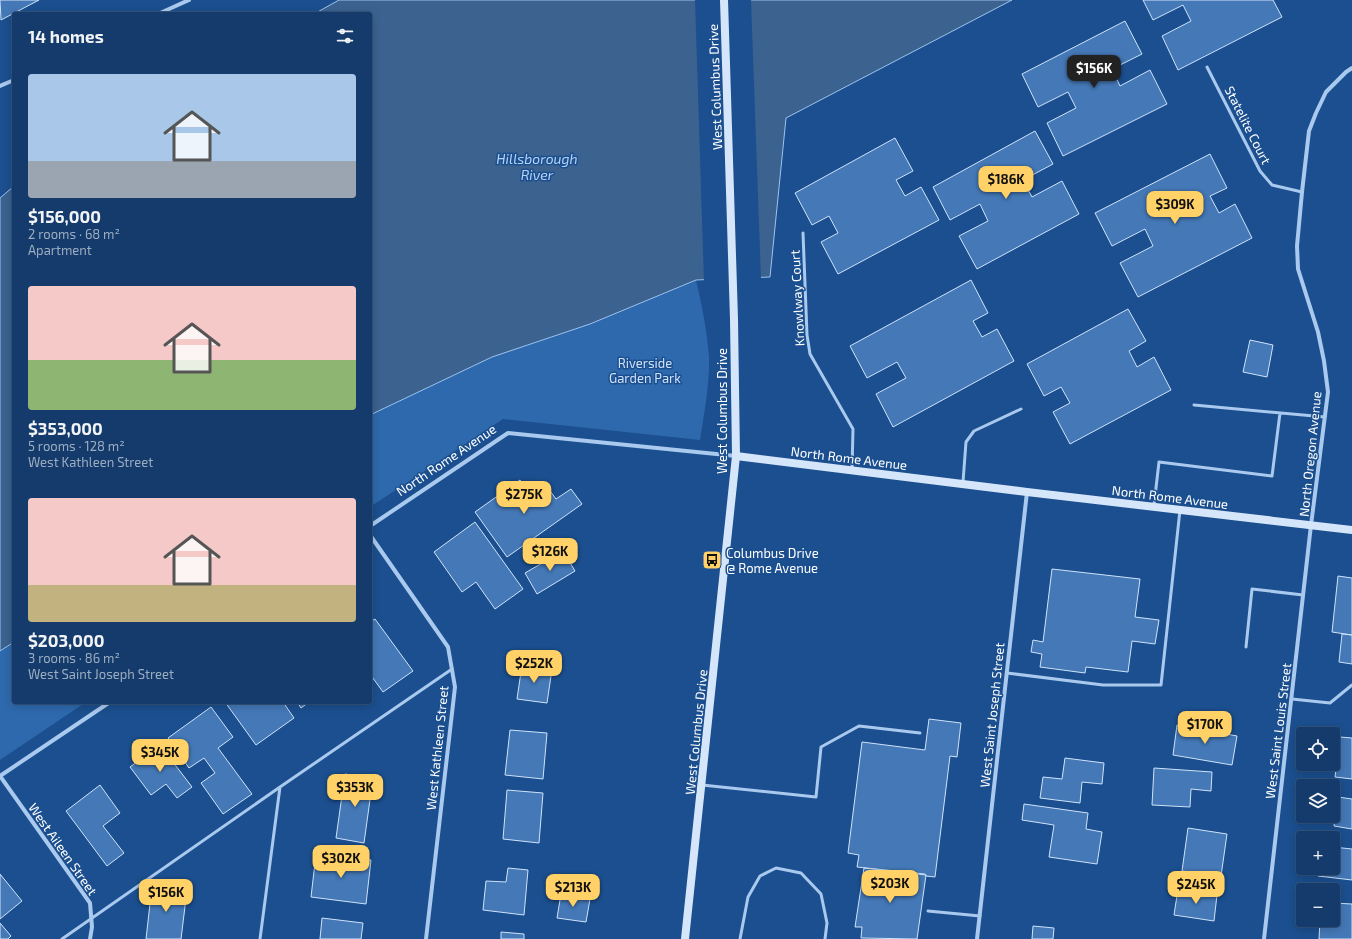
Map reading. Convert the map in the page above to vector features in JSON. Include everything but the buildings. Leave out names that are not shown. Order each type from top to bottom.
[{"type":"main road","name":"West Columbus Drive","points":[[685,939],[736,456],[734,319],[724,0]]},
{"type":"main road","name":"North Rome Avenue","points":[[736,456],[1352,530]]},
{"type":"street","points":[[162,12],[189,0]]},
{"type":"street","name":"North Oregon Avenue","points":[[1311,525],[1328,392],[1318,332],[1298,269],[1297,246],[1309,131],[1326,92],[1352,68]]},
{"type":"street","points":[[0,86],[12,81]]},
{"type":"street","name":"North Rome Avenue","points":[[372,525],[508,433],[736,456]]},
{"type":"street","name":"West Saint Joseph Street","points":[[977,939],[1027,492]]},
{"type":"street","name":"West Saint Louis Street","points":[[1264,939],[1311,525]]},
{"type":"street","name":"West Kathleen Street","points":[[372,538],[448,647],[455,686],[426,939]]},
{"type":"street","points":[[0,776],[107,704]]},
{"type":"street","name":"West Aileen Street","points":[[0,776],[90,903],[92,927],[90,939]]},
{"type":"lane","name":"Statelite Court","points":[[1207,67],[1260,171],[1272,185],[1302,192]]},
{"type":"lane","name":"Knowlway Court","points":[[804,233],[807,335],[810,354],[853,429],[852,470]]},
{"type":"lane","points":[[1194,405],[1325,417]]},
{"type":"lane","points":[[962,484],[966,442],[974,431],[1021,409]]},
{"type":"lane","points":[[1154,507],[1159,462],[1272,476],[1280,413]]},
{"type":"lane","points":[[1007,673],[1103,685],[1161,685],[1180,510]]},
{"type":"lane","points":[[1246,647],[1252,589],[1303,595]]},
{"type":"lane","points":[[62,939],[452,669]]},
{"type":"lane","points":[[1292,699],[1330,704],[1352,686]]},
{"type":"lane","points":[[702,785],[816,797],[821,747],[859,726],[920,733]]},
{"type":"lane","points":[[260,939],[280,787]]},
{"type":"lane","points":[[740,939],[748,897],[760,876],[776,868],[801,873],[821,894],[827,923],[825,939]]},
{"type":"lane","points":[[928,910],[980,916]]},
{"type":"green space","name":"Riverside Garden Park","points":[[696,280],[704,318],[709,356],[708,388],[700,440],[503,419],[372,506],[372,414],[492,357],[590,324]]},
{"type":"green space","points":[[12,643],[12,704],[83,704],[0,760],[0,651]]},
{"type":"water","name":"Hillsborough River","points":[[339,0],[1012,0],[786,118],[770,277],[696,280],[590,324],[492,357],[372,414],[372,12],[318,12]]},
{"type":"water","points":[[12,188],[12,643],[0,651],[0,198]]},
{"type":"pier","points":[[695,0],[751,0],[761,279],[704,282]]},
{"type":"place","name":"Columbus Drive @ Rome Avenue","points":[[712,560]]}]
